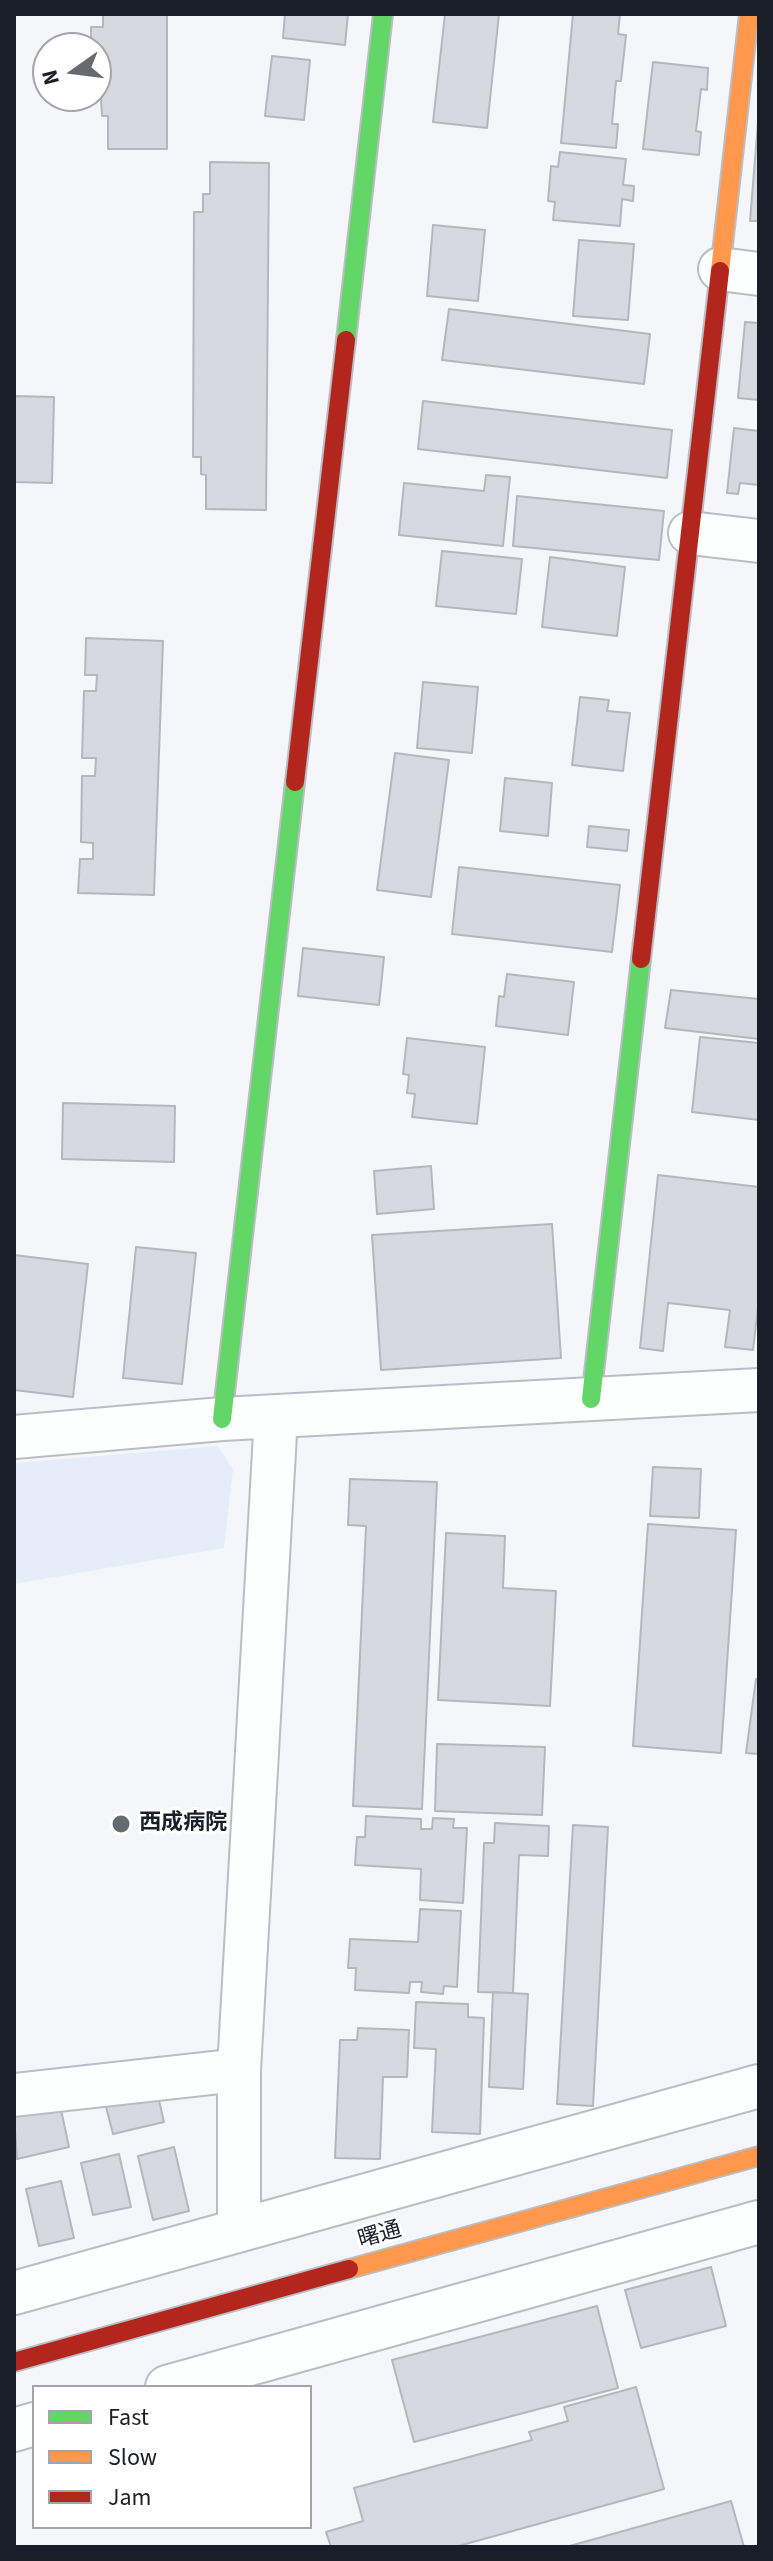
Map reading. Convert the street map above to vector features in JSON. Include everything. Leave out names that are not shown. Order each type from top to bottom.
[{"type":"street","points":[[222,1419],[383,14]]},
{"type":"street","points":[[591,1399],[690,533],[703,440],[739,272],[749,14]]},
{"type":"street","points":[[690,533],[759,541]]},
{"type":"street","points":[[14,1437],[222,1419],[759,1390]]},
{"type":"street","points":[[239,2230],[239,2070],[276,1416]]},
{"type":"street","points":[[14,2095],[239,2070]]},
{"type":"street","points":[[14,2293],[759,2086]]},
{"type":"street","name":"曙通","points":[[14,2362],[759,2156]]},
{"type":"street","points":[[174,2385],[759,2222]]},
{"type":"shaded area","points":[[218,1446],[233,1469],[224,1548],[14,1584],[14,1463]]},
{"type":"building","points":[[103,14],[167,14],[167,149],[108,149],[108,116],[102,116],[102,112],[112,112],[112,32],[91,32],[91,27],[103,27]]},
{"type":"building","points":[[285,14],[348,14],[345,45],[283,38]]},
{"type":"building","points":[[445,14],[499,14],[487,128],[433,122]]},
{"type":"building","points":[[573,14],[620,14],[618,34],[626,35],[621,81],[616,81],[612,124],[618,124],[616,148],[561,143]]},
{"type":"building","points":[[272,56],[310,60],[304,120],[265,116]]},
{"type":"building","points":[[653,62],[708,68],[707,90],[701,89],[696,131],[701,132],[699,155],[643,149]]},
{"type":"building","points":[[758,122],[759,221],[750,221]]},
{"type":"building","points":[[560,152],[626,159],[623,185],[634,186],[633,201],[622,199],[620,226],[553,220],[555,202],[548,201],[551,166],[558,167]]},
{"type":"building","points":[[210,162],[269,163],[266,510],[206,509],[206,475],[201,474],[201,457],[193,457],[194,212],[203,212],[203,194],[210,194]]},
{"type":"building","points":[[433,225],[485,230],[478,301],[427,296]]},
{"type":"building","points":[[579,240],[634,244],[628,320],[573,316]]},
{"type":"building","points":[[449,309],[650,334],[644,384],[442,360]]},
{"type":"building","points":[[745,322],[759,323],[759,400],[738,398]]},
{"type":"building","points":[[14,396],[54,397],[52,483],[14,482]]},
{"type":"building","points":[[423,401],[672,430],[667,478],[418,449]]},
{"type":"building","points":[[734,428],[759,431],[759,485],[740,483],[738,494],[727,493]]},
{"type":"building","points":[[486,475],[510,477],[503,546],[399,535],[404,483],[484,491]]},
{"type":"building","points":[[517,496],[664,511],[659,560],[513,546]]},
{"type":"building","points":[[442,551],[522,559],[516,614],[436,606]]},
{"type":"building","points":[[550,557],[625,567],[617,636],[542,627]]},
{"type":"building","points":[[86,638],[163,641],[154,895],[78,893],[80,859],[93,859],[93,843],[81,842],[82,776],[95,776],[96,758],[82,758],[84,691],[96,691],[97,675],[85,675]]},
{"type":"building","points":[[423,682],[478,687],[472,753],[417,748]]},
{"type":"building","points":[[580,697],[609,700],[607,711],[630,713],[623,771],[572,765]]},
{"type":"building","points":[[395,753],[449,760],[431,897],[377,890]]},
{"type":"building","points":[[505,778],[552,783],[548,836],[500,831]]},
{"type":"building","points":[[589,826],[629,830],[627,851],[587,847]]},
{"type":"building","points":[[459,867],[620,885],[612,952],[452,934]]},
{"type":"building","points":[[303,948],[384,957],[379,1005],[298,996]]},
{"type":"building","points":[[507,974],[574,982],[568,1035],[496,1026],[499,996],[504,997]]},
{"type":"building","points":[[671,990],[759,999],[759,1039],[665,1028]]},
{"type":"building","points":[[700,1037],[759,1043],[759,1120],[692,1112]]},
{"type":"building","points":[[407,1038],[485,1047],[477,1124],[412,1117],[415,1094],[407,1093],[409,1075],[403,1074]]},
{"type":"building","points":[[63,1103],[175,1106],[174,1162],[62,1159]]},
{"type":"building","points":[[431,1166],[434,1209],[377,1214],[374,1171]]},
{"type":"building","points":[[658,1175],[759,1187],[759,1299],[753,1350],[725,1347],[730,1310],[668,1303],[663,1351],[640,1348]]},
{"type":"building","points":[[552,1224],[561,1358],[381,1370],[372,1235]]},
{"type":"building","points":[[136,1247],[196,1253],[182,1384],[123,1378]]},
{"type":"building","points":[[14,1255],[88,1264],[73,1397],[14,1390]]},
{"type":"building","points":[[653,1467],[701,1469],[699,1518],[650,1516]]},
{"type":"building","points":[[350,1479],[437,1482],[422,1809],[353,1806],[366,1526],[348,1525]]},
{"type":"building","points":[[648,1524],[736,1530],[721,1753],[633,1746]]},
{"type":"building","points":[[446,1533],[505,1536],[503,1588],[556,1591],[550,1706],[438,1700]]},
{"type":"building","points":[[756,1679],[759,1679],[759,1754],[746,1753]]},
{"type":"building","points":[[437,1744],[545,1747],[542,1815],[435,1811]]},
{"type":"building","points":[[366,1816],[421,1819],[421,1829],[432,1829],[433,1818],[454,1819],[453,1828],[467,1828],[463,1903],[420,1900],[421,1869],[355,1865],[357,1837],[365,1837]]},
{"type":"building","points":[[495,1823],[549,1826],[548,1856],[519,1855],[513,1993],[478,1992],[484,1843],[494,1843]]},
{"type":"building","points":[[573,1825],[608,1827],[593,2106],[557,2104]]},
{"type":"building","points":[[420,1909],[461,1911],[457,1987],[444,1986],[443,1994],[421,1992],[422,1982],[410,1982],[409,1993],[355,1990],[356,1968],[348,1968],[350,1939],[418,1942]]},
{"type":"building","points":[[493,1992],[528,1994],[523,2089],[489,2087]]},
{"type":"building","points":[[416,2002],[468,2004],[468,2017],[484,2018],[480,2134],[432,2132],[436,2049],[414,2048]]},
{"type":"building","points":[[358,2028],[409,2030],[407,2077],[383,2077],[380,2159],[335,2158],[340,2040],[357,2040]]},
{"type":"building","points":[[156,2087],[164,2122],[113,2134],[104,2099]]},
{"type":"building","points":[[60,2105],[69,2147],[17,2159],[14,2115]]},
{"type":"building","points":[[174,2147],[189,2211],[153,2220],[138,2156]]},
{"type":"building","points":[[119,2154],[131,2207],[93,2215],[81,2163]]},
{"type":"building","points":[[61,2181],[74,2238],[39,2246],[26,2189]]},
{"type":"building","points":[[711,2267],[726,2326],[641,2348],[625,2290]]},
{"type":"building","points":[[597,2306],[618,2388],[414,2442],[392,2360]]},
{"type":"building","points":[[636,2387],[664,2489],[455,2547],[331,2547],[326,2532],[363,2521],[354,2488],[532,2440],[529,2432],[568,2421],[564,2407]]},
{"type":"building","points":[[731,2501],[744,2547],[566,2547]]},
{"type":"traffic: fast","points":[[346,340],[383,14]]},
{"type":"traffic: fast","points":[[222,1419],[295,782]]},
{"type":"traffic: fast","points":[[591,1399],[641,959]]},
{"type":"traffic: slow","points":[[720,271],[749,14]]},
{"type":"traffic: slow","points":[[349,2269],[759,2156]]},
{"type":"traffic: jam","points":[[641,959],[720,271]]},
{"type":"traffic: jam","points":[[295,782],[346,340]]},
{"type":"traffic: jam","points":[[14,2362],[349,2269]]},
{"type":"place","name":"西成病院","points":[[121,1824]]}]
